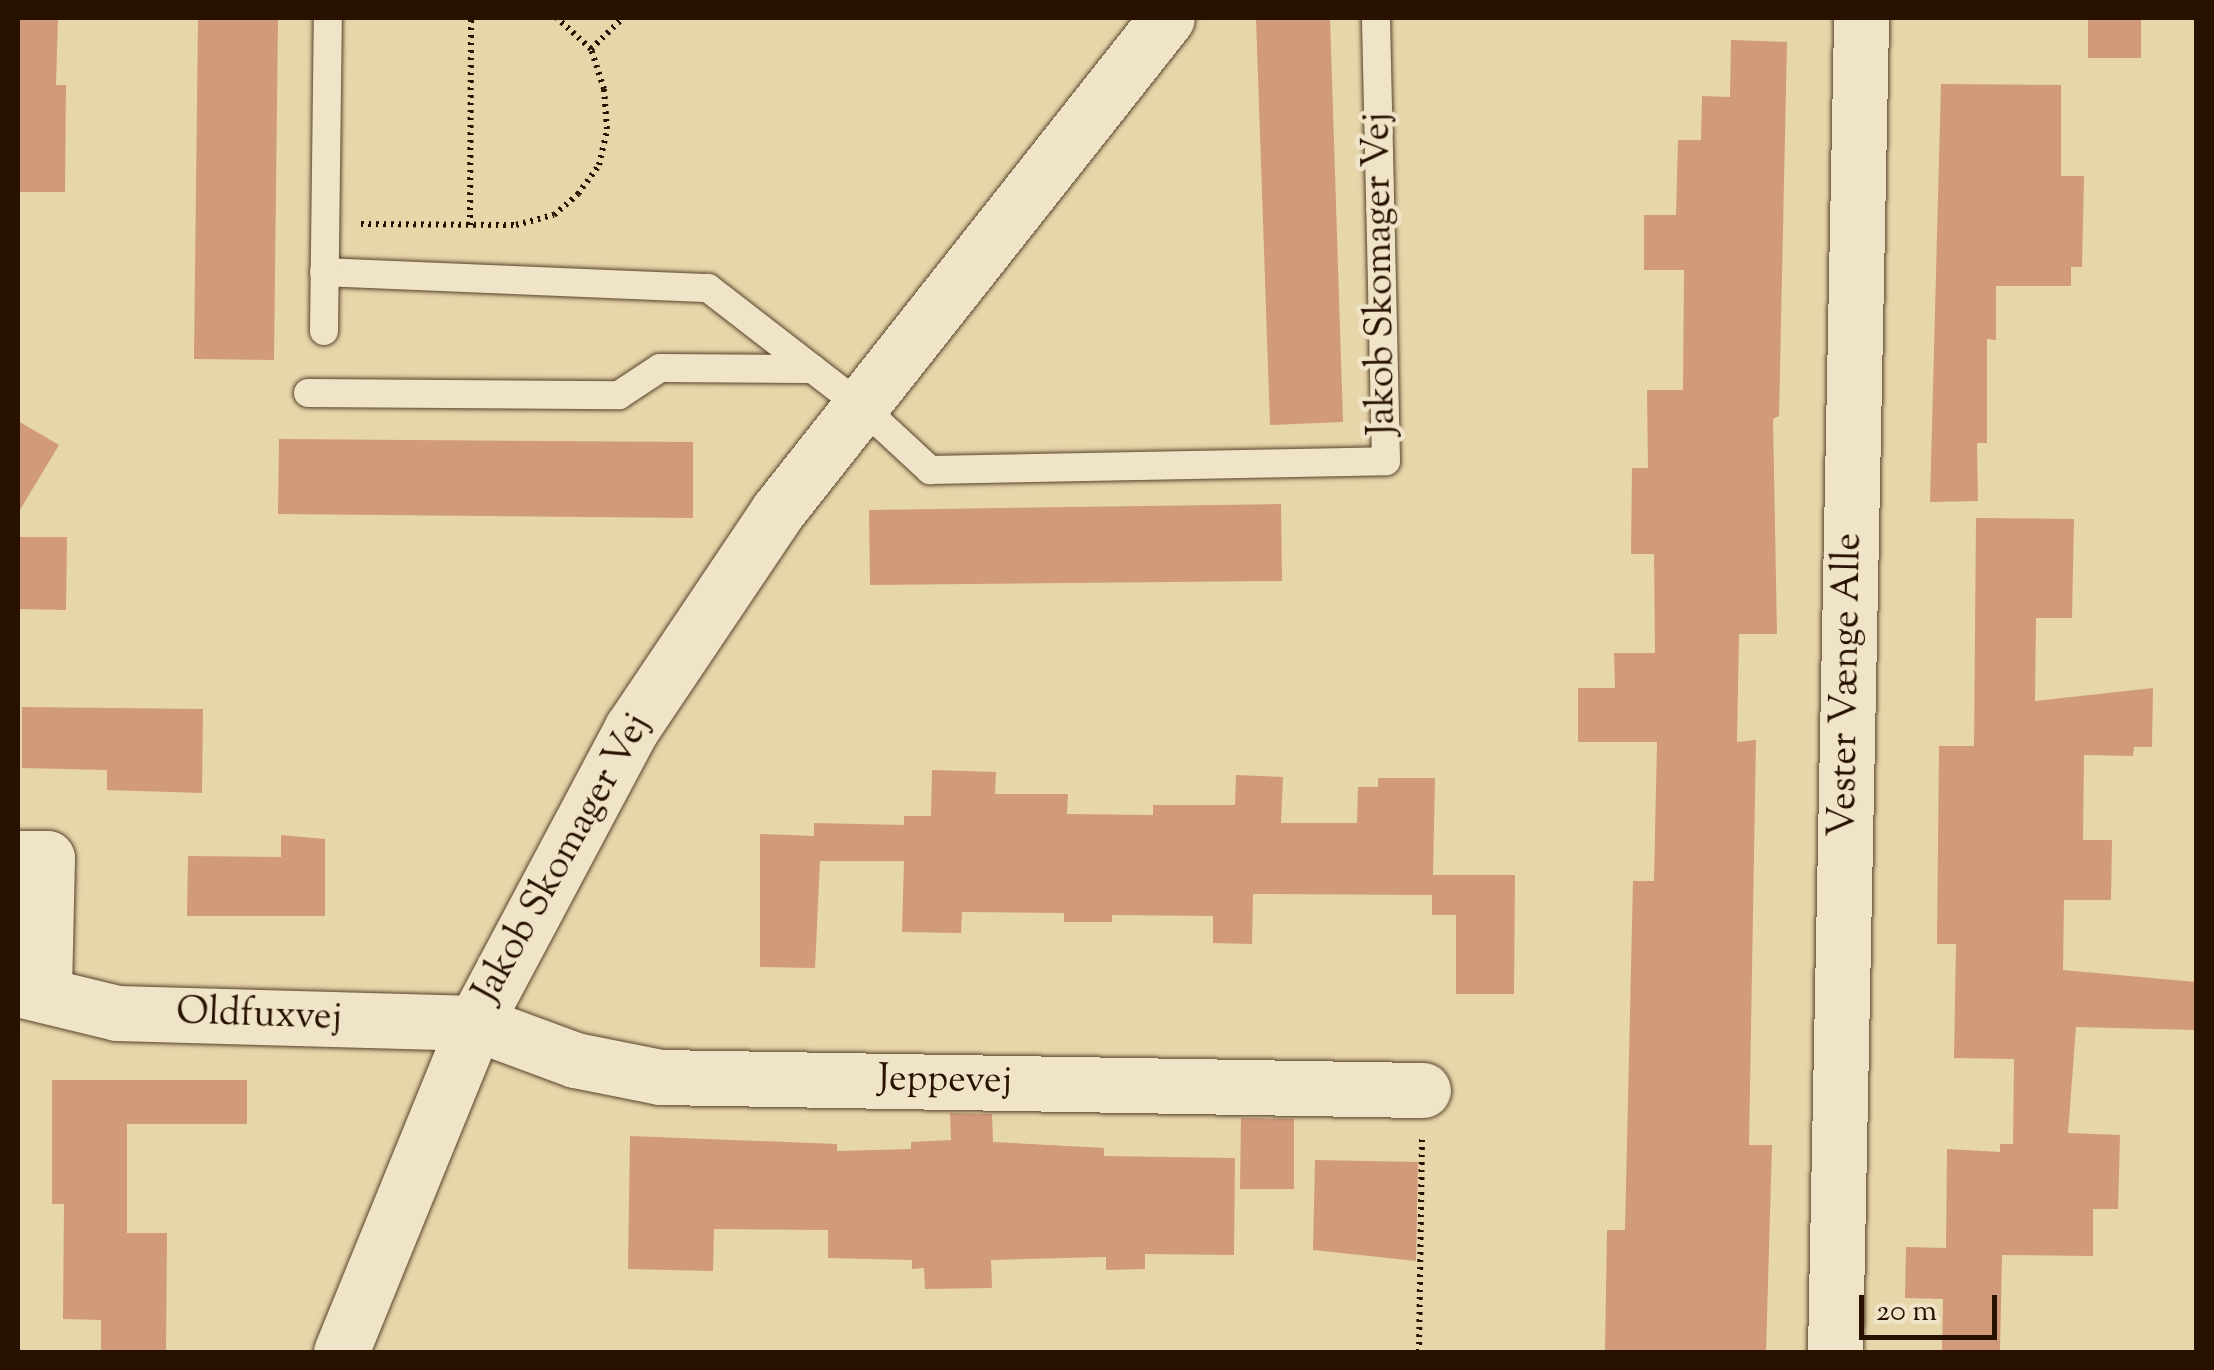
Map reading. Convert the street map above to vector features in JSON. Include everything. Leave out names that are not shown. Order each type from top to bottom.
[{"type":"street","name":"Jakob Skomager Vej","points":[[341,1352],[475,1023],[632,728],[777,512],[1167,18]]},
{"type":"street","name":"Vester Vænge Alle","points":[[1835,1352],[1861,18]]},
{"type":"street","name":"Oldfuxvej","points":[[18,858],[47,858],[31,992],[118,1013],[475,1023]]},
{"type":"street","name":"Jeppevej","points":[[475,1023],[576,1060],[660,1078],[1423,1090]]},
{"type":"lane","points":[[324,330],[328,18]]},
{"type":"lane","name":"Jakob Skomager Vej","points":[[324,272],[708,288],[862,407],[930,470],[1386,461],[1376,18]]},
{"type":"lane","points":[[308,393],[620,395],[660,368],[813,369]]},
{"type":"path","points":[[470,18],[470,225]]},
{"type":"path","points":[[325,224],[516,225],[554,215],[599,165],[605,109],[591,49],[557,18]]},
{"type":"path","points":[[591,49],[623,18]]},
{"type":"path","points":[[1419,1352],[1423,1090]]},
{"type":"building","points":[[18,18],[58,18],[56,85],[66,85],[65,192],[18,192]]},
{"type":"building","points":[[198,18],[278,18],[274,360],[194,359]]},
{"type":"building","points":[[1256,18],[1330,18],[1343,422],[1270,425]]},
{"type":"building","points":[[2088,18],[2141,18],[2141,58],[2088,58]]},
{"type":"building","points":[[1731,40],[1787,42],[1779,416],[1773,419],[1777,634],[1739,634],[1737,742],[1756,740],[1749,1145],[1772,1145],[1766,1352],[1605,1352],[1607,1230],[1625,1230],[1633,881],[1654,881],[1657,742],[1578,742],[1578,688],[1615,688],[1614,653],[1655,653],[1654,554],[1631,554],[1632,468],[1648,468],[1647,390],[1683,390],[1684,270],[1644,270],[1644,215],[1676,215],[1678,140],[1701,140],[1702,96],[1730,97]]},
{"type":"building","points":[[1941,84],[2061,85],[2061,176],[2084,176],[2082,267],[2071,267],[2071,286],[1996,286],[1996,340],[1987,339],[1987,443],[1977,443],[1978,501],[1930,502]]},
{"type":"building","points":[[18,421],[59,445],[18,513]]},
{"type":"building","points":[[279,439],[693,442],[693,518],[278,514]]},
{"type":"building","points":[[1281,504],[1282,581],[870,585],[869,510]]},
{"type":"building","points":[[1976,518],[2074,519],[2072,618],[2036,618],[2035,701],[2153,688],[2152,747],[2134,747],[2133,756],[2084,755],[2083,840],[2112,840],[2111,900],[2064,900],[2063,970],[2196,982],[2196,1030],[2076,1027],[2068,1133],[2120,1135],[2118,1209],[2093,1209],[2093,1256],[2002,1255],[2000,1352],[1942,1352],[1943,1299],[1905,1298],[1906,1247],[1946,1248],[1947,1149],[2000,1152],[2000,1144],[2013,1144],[2014,1059],[1954,1058],[1956,944],[1937,944],[1939,746],[1974,746]]},
{"type":"building","points":[[18,537],[67,537],[66,610],[18,609]]},
{"type":"building","points":[[22,707],[203,709],[202,793],[107,790],[107,770],[22,768]]},
{"type":"building","points":[[932,770],[996,772],[995,794],[1068,794],[1067,814],[1153,815],[1153,805],[1235,805],[1236,775],[1283,777],[1281,823],[1357,823],[1358,787],[1378,787],[1378,778],[1435,778],[1433,875],[1515,875],[1514,994],[1456,994],[1456,915],[1432,915],[1432,895],[1253,894],[1252,944],[1213,943],[1213,916],[1112,915],[1112,922],[1064,922],[1064,913],[962,912],[961,933],[902,932],[904,861],[820,861],[815,968],[760,967],[760,834],[814,836],[814,823],[904,825],[904,816],[931,816]]},
{"type":"building","points":[[281,835],[325,839],[325,916],[187,916],[188,856],[281,857]]},
{"type":"building","points":[[52,1080],[247,1080],[247,1124],[127,1124],[127,1233],[167,1233],[166,1352],[101,1351],[101,1320],[63,1319],[64,1204],[52,1204]]},
{"type":"building","points":[[950,1113],[992,1114],[993,1142],[1104,1148],[1104,1156],[1235,1158],[1234,1255],[1145,1254],[1145,1269],[1106,1270],[1106,1257],[991,1260],[992,1288],[925,1289],[924,1268],[912,1269],[912,1260],[828,1258],[828,1230],[714,1229],[713,1271],[628,1269],[630,1136],[837,1144],[837,1151],[911,1149],[911,1142],[951,1140]]},
{"type":"building","points":[[1241,1118],[1294,1119],[1294,1189],[1240,1189]]},
{"type":"building","points":[[1315,1160],[1418,1162],[1416,1261],[1313,1250]]}]
